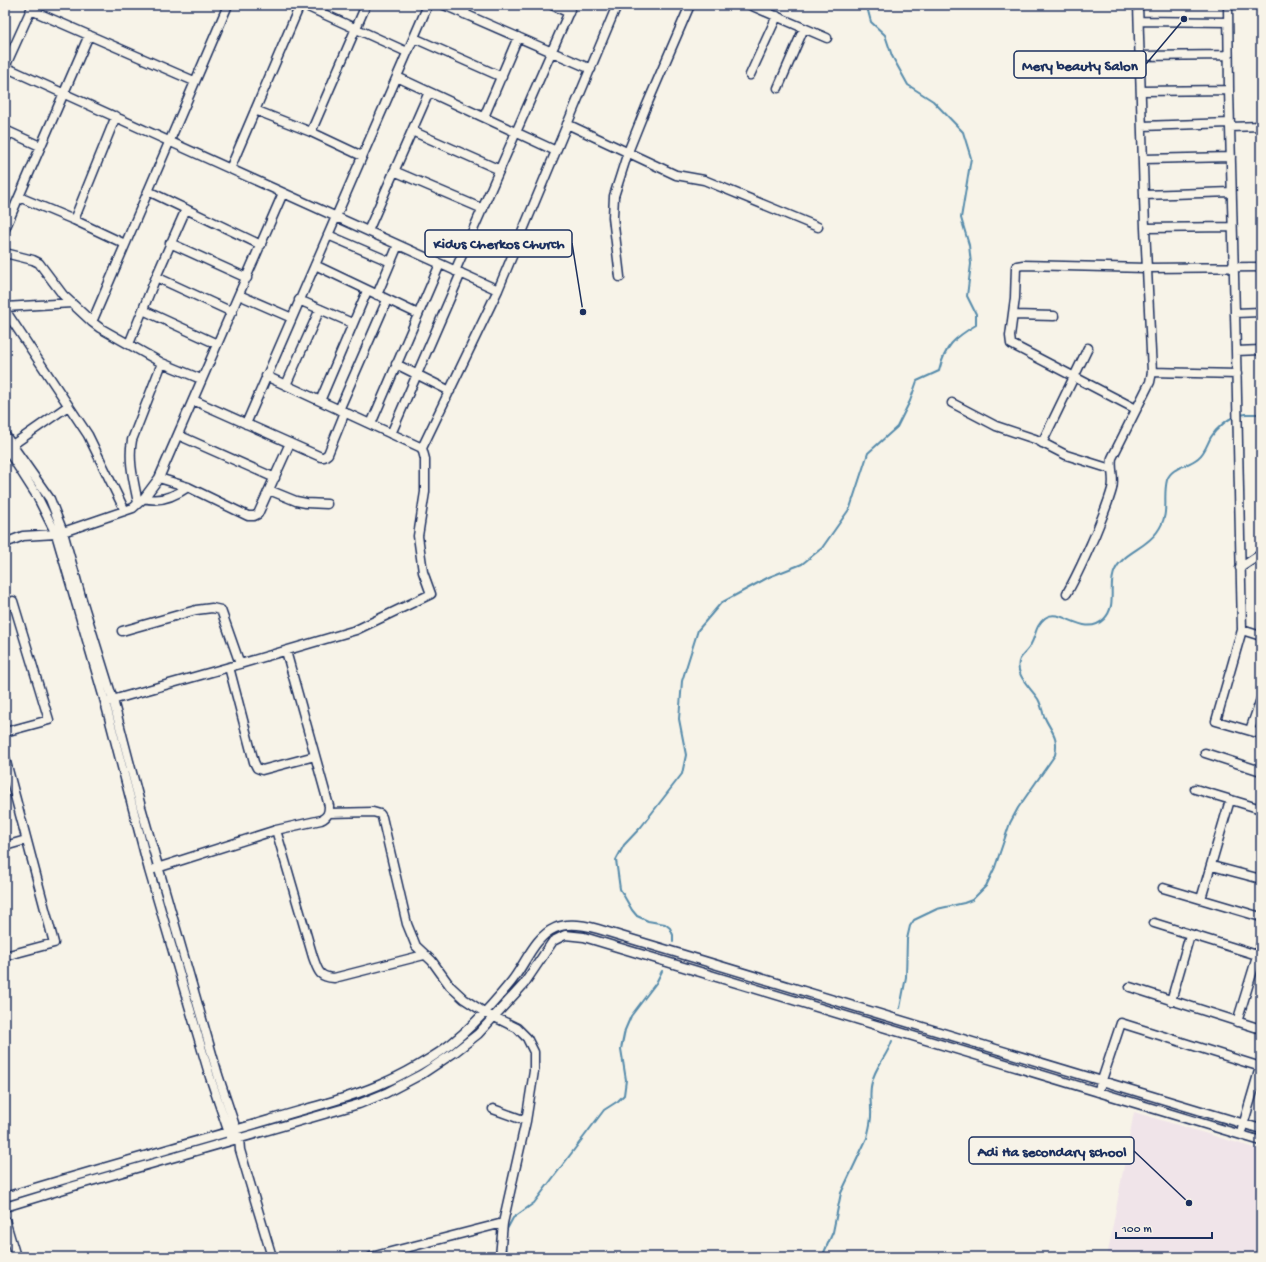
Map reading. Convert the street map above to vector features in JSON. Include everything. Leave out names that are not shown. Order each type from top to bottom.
[{"type":"street","points":[[92,322],[194,81],[228,5]]},
{"type":"street","points":[[230,169],[300,5]]},
{"type":"street","points":[[304,5],[408,52]]},
{"type":"street","points":[[311,132],[366,5]]},
{"type":"street","points":[[246,424],[428,5]]},
{"type":"street","points":[[444,5],[591,69]]},
{"type":"street","points":[[464,14],[468,5]]},
{"type":"street","points":[[391,434],[417,375],[483,209],[571,9],[552,5]]},
{"type":"street","points":[[105,702],[356,630],[431,594],[423,572],[418,536],[425,492],[425,459],[422,448],[498,290],[617,5]]},
{"type":"street","points":[[620,277],[612,217],[614,196],[628,152],[690,5]]},
{"type":"street","points":[[750,5],[827,38]]},
{"type":"street","points":[[1067,593],[1078,574],[1101,520],[1112,488],[1112,458],[1150,382],[1152,372],[1145,228],[1138,5]]},
{"type":"street","points":[[1228,5],[1242,630],[1216,721],[1261,734]]},
{"type":"street","points":[[194,81],[32,8],[5,67],[498,290]]},
{"type":"street","points":[[750,75],[777,16]]},
{"type":"street","points":[[1138,21],[1228,22]]},
{"type":"street","points":[[778,88],[804,28]]},
{"type":"street","points":[[5,229],[89,35]]},
{"type":"street","points":[[484,117],[518,37]]},
{"type":"street","points":[[414,38],[502,77]]},
{"type":"street","points":[[1140,56],[1228,55]]},
{"type":"street","points":[[397,77],[556,151]]},
{"type":"street","points":[[1141,91],[1229,90]]},
{"type":"street","points":[[368,231],[429,92]]},
{"type":"street","points":[[255,110],[311,132],[362,156]]},
{"type":"street","points":[[74,220],[116,116]]},
{"type":"street","points":[[568,124],[676,175],[704,180],[818,227]]},
{"type":"street","points":[[1142,126],[1261,126]]},
{"type":"street","points":[[5,141],[7,131],[40,146]]},
{"type":"street","points":[[412,131],[500,170]]},
{"type":"street","points":[[1144,160],[1231,157]]},
{"type":"street","points":[[394,171],[483,209]]},
{"type":"street","points":[[148,191],[260,245]]},
{"type":"street","points":[[1144,195],[1231,192]]},
{"type":"street","points":[[5,542],[23,536],[60,533],[124,512],[133,508],[159,478],[283,193]]},
{"type":"street","points":[[19,197],[74,220],[125,244]]},
{"type":"street","points":[[129,344],[170,243],[186,209]]},
{"type":"street","points":[[1145,228],[1232,226]]},
{"type":"street","points":[[328,235],[391,262]]},
{"type":"street","points":[[170,243],[247,278]]},
{"type":"street","points":[[377,295],[398,245]]},
{"type":"street","points":[[5,253],[39,263],[64,295],[92,322],[162,363],[201,379]]},
{"type":"street","points":[[371,424],[440,264]]},
{"type":"street","points":[[315,265],[418,314]]},
{"type":"street","points":[[1136,409],[1011,344],[1010,336],[1017,266],[1147,268],[1261,267]]},
{"type":"street","points":[[156,277],[232,312]]},
{"type":"street","points":[[320,401],[352,323],[367,291]]},
{"type":"street","points":[[239,295],[292,318]]},
{"type":"street","points":[[299,300],[352,323]]},
{"type":"street","points":[[193,400],[324,457],[328,454],[342,411],[387,300]]},
{"type":"street","points":[[5,307],[72,303]]},
{"type":"street","points":[[286,385],[320,309]]},
{"type":"street","points":[[5,310],[88,436],[124,512]]},
{"type":"street","points":[[143,310],[217,344]]},
{"type":"street","points":[[1235,312],[1261,312]]},
{"type":"street","points":[[1013,315],[1054,316]]},
{"type":"street","points":[[1042,443],[1088,348]]},
{"type":"street","points":[[1236,351],[1261,350]]},
{"type":"street","points":[[141,500],[130,458],[130,447],[162,363]]},
{"type":"street","points":[[396,364],[450,391]]},
{"type":"street","points":[[1152,372],[1237,374]]},
{"type":"street","points":[[266,376],[422,448]]},
{"type":"street","points":[[952,403],[996,426],[1024,435],[1066,455],[1111,469]]},
{"type":"street","points":[[7,447],[68,406]]},
{"type":"street","points":[[5,435],[7,447],[41,493],[60,533],[92,645],[105,702],[138,809],[159,867],[198,1034],[240,1150],[272,1257]]},
{"type":"street","points":[[178,435],[275,478]]},
{"type":"street","points":[[159,478],[188,487],[251,516],[258,514],[290,443]]},
{"type":"street","points":[[141,500],[168,498],[176,495],[188,487]]},
{"type":"street","points":[[269,490],[296,501],[327,504]]},
{"type":"street","points":[[1240,568],[1261,554]]},
{"type":"street","points":[[5,732],[49,720],[13,601]]},
{"type":"street","points":[[122,631],[196,610],[217,608],[221,610],[240,664]]},
{"type":"street","points":[[1242,630],[1261,636]]},
{"type":"street","points":[[92,645],[113,700],[138,809],[149,870],[206,1032],[214,1076]]},
{"type":"street","points":[[149,870],[276,830],[321,820],[329,813],[329,806],[286,651]]},
{"type":"street","points":[[229,667],[254,762],[257,768],[262,770],[315,756]]},
{"type":"street","points":[[1250,730],[1261,698]]},
{"type":"street","points":[[1205,753],[1261,771]]},
{"type":"street","points":[[5,758],[54,943],[5,956]]},
{"type":"street","points":[[1195,789],[1261,809]]},
{"type":"street","points":[[1202,899],[1230,800]]},
{"type":"street","points":[[329,813],[373,812],[380,814],[408,924],[416,946],[424,956],[432,961],[450,986],[464,999],[484,1012],[517,1028],[527,1038],[534,1052],[534,1070],[526,1121],[503,1223],[500,1257]]},
{"type":"street","points":[[276,830],[313,957],[320,973],[325,977],[334,978],[424,956]]},
{"type":"street","points":[[5,846],[26,840]]},
{"type":"street","points":[[1212,866],[1261,879]]},
{"type":"street","points":[[1163,888],[1261,917]]},
{"type":"street","points":[[1154,923],[1257,955]]},
{"type":"street","points":[[5,1197],[232,1131],[365,1090],[388,1081],[430,1058],[454,1041],[484,1012],[512,981],[538,941],[551,930],[565,925],[577,925],[598,929],[1261,1129]]},
{"type":"street","points":[[5,1207],[359,1104],[386,1093],[422,1074],[455,1052],[478,1034],[524,984],[553,941],[559,937],[572,935],[584,937],[829,1010],[1261,1141]]},
{"type":"street","points":[[1171,1001],[1190,935]]},
{"type":"street","points":[[1237,1022],[1261,944]]},
{"type":"street","points":[[1130,987],[1261,1030]]},
{"type":"street","points":[[829,1010],[831,1000]]},
{"type":"street","points":[[1098,1092],[1103,1081],[1121,1023],[1261,1066],[1240,1134]]},
{"type":"street","points":[[198,1034],[206,1032]]},
{"type":"street","points":[[972,1053],[974,1042]]},
{"type":"street","points":[[493,1109],[526,1121]]},
{"type":"street","points":[[5,1220],[16,1257]]},
{"type":"street","points":[[371,1257],[503,1223]]},
{"type":"shaded area","points":[[1134,1112],[1261,1150],[1261,1257],[1107,1257]]},
{"type":"waterway","points":[[673,942],[673,935],[670,928],[665,924],[648,921],[637,916],[632,910],[620,889],[616,860],[624,845],[641,827],[682,774],[686,755],[679,719],[682,681],[698,630],[721,603],[769,577],[802,564],[822,548],[850,508],[868,453],[897,427],[910,401],[917,381],[939,371],[944,355],[956,339],[976,325],[976,314],[967,296],[971,264],[969,245],[961,218],[971,158],[963,132],[933,101],[908,85],[892,56],[885,35],[871,22],[867,7],[868,5]]},
{"type":"waterway","points":[[1240,415],[1261,414]]},
{"type":"waterway","points":[[900,1008],[906,977],[907,939],[910,926],[914,920],[937,909],[972,900],[986,886],[995,867],[1010,823],[1018,808],[1055,755],[1056,743],[1054,734],[1044,716],[1038,699],[1021,675],[1018,665],[1020,659],[1033,641],[1039,624],[1051,615],[1089,626],[1104,619],[1108,614],[1112,602],[1112,582],[1115,570],[1123,559],[1152,538],[1164,519],[1166,487],[1169,476],[1176,469],[1194,461],[1200,456],[1216,431],[1225,422],[1236,416]]},
{"type":"waterway","points":[[506,1231],[513,1218],[534,1203],[604,1110],[624,1095],[626,1080],[621,1049],[625,1030],[631,1016],[656,983],[662,971]]},
{"type":"waterway","points":[[822,1257],[833,1232],[841,1193],[867,1138],[871,1117],[871,1086],[878,1066],[892,1041]]},
{"type":"waterway","points":[[505,1240],[506,1257]]},
{"type":"place","name":"Mery beauty Salon","points":[[1184,19]]},
{"type":"place","name":"Kidus Cherkos Church","points":[[583,312]]},
{"type":"place","name":"Adi Ha secondary school","points":[[1189,1203]]}]
